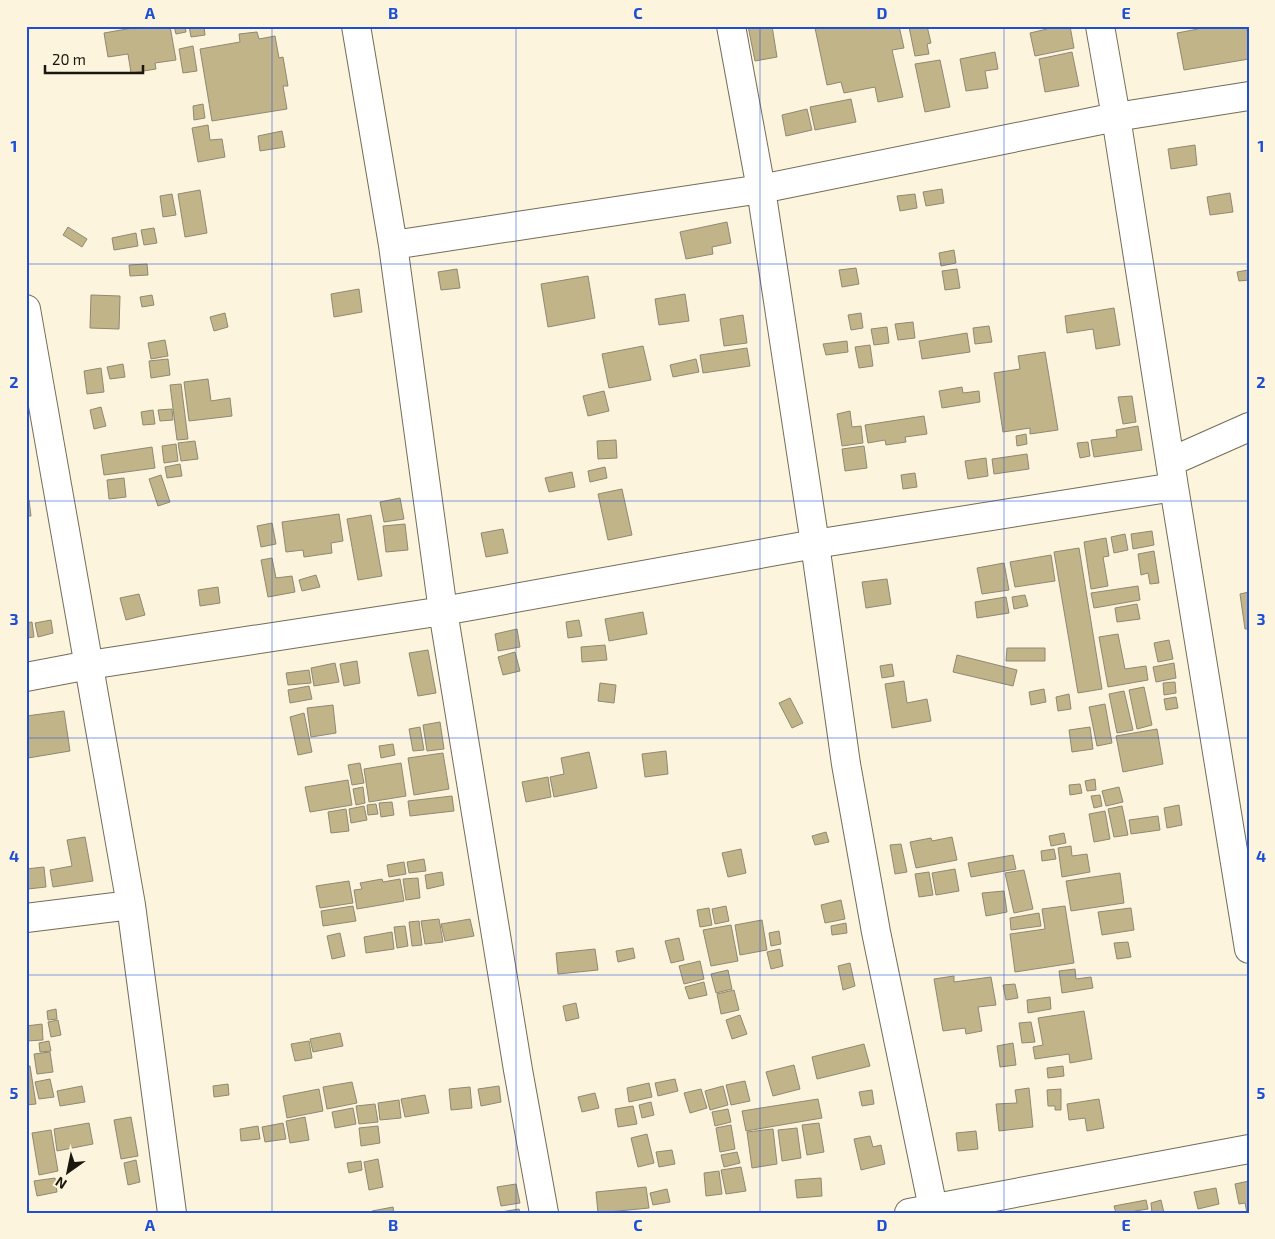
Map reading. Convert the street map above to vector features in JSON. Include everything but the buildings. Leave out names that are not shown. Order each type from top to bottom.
[{"type":"street","points":[[356,26],[394,245],[443,611],[518,1070],[544,1213]]},
{"type":"street","points":[[731,26],[761,189],[815,544],[846,764],[925,1211],[1249,1148]]},
{"type":"street","points":[[1100,26],[1249,949]]},
{"type":"street","points":[[394,245],[761,189],[1116,117],[1249,96]]},
{"type":"street","points":[[26,310],[131,905],[172,1213]]},
{"type":"street","points":[[26,676],[443,611],[815,544],[1172,474],[1249,427]]},
{"type":"street","points":[[26,918],[131,905]]}]
